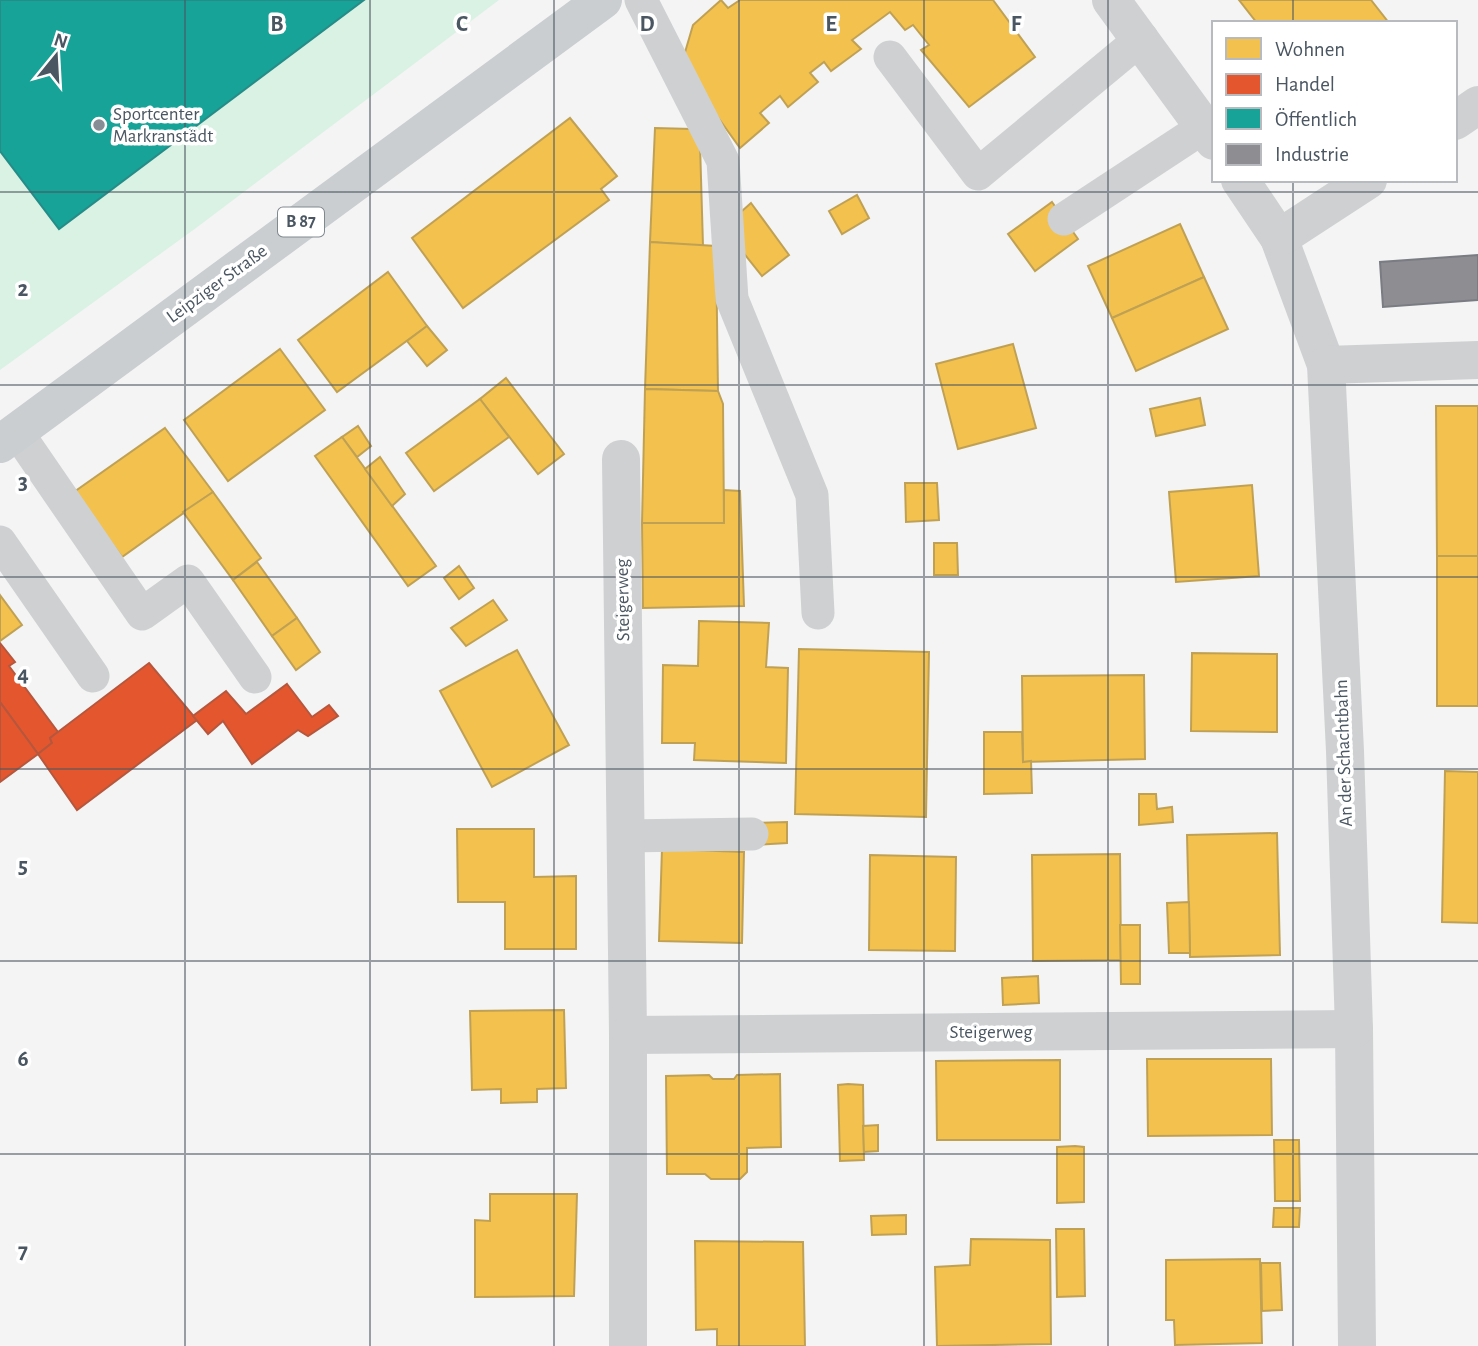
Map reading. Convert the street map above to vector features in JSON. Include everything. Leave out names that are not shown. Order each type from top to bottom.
[{"type":"main road","name":"Leipziger Straße","points":[[8,438],[603,0]]},
{"type":"street","points":[[1111,0],[1142,38],[1209,134]]},
{"type":"street","points":[[1457,120],[1478,106]]},
{"type":"street","name":"An der Schachtbahn","points":[[1241,182],[1279,238],[1325,365],[1345,751],[1354,1029],[1357,1346]]},
{"type":"street","points":[[1279,238],[1365,182]]},
{"type":"street","points":[[1325,365],[1478,360]]},
{"type":"street","name":"Steigerweg","points":[[621,459],[628,1035],[628,1346]]},
{"type":"street","name":"Steigerweg","points":[[628,1035],[1354,1029]]},
{"type":"lane","points":[[641,0],[723,160],[732,299],[812,495],[817,613]]},
{"type":"lane","points":[[890,57],[978,174],[1142,38]]},
{"type":"lane","points":[[1064,219],[1209,134]]},
{"type":"lane","points":[[8,438],[142,614],[187,581],[255,677]]},
{"type":"lane","points":[[0,542],[93,676]]},
{"type":"lane","points":[[626,835],[752,834]]},
{"type":"green space","points":[[0,0],[499,0],[196,228],[0,370]]},
{"type":"building: Wohnen","points":[[721,0],[728,8],[740,0],[993,0],[1035,57],[969,107],[921,50],[929,45],[913,25],[905,30],[890,12],[852,40],[861,49],[831,71],[824,62],[810,73],[818,82],[788,107],[780,96],[760,113],[769,123],[740,148],[681,66],[693,25]]},
{"type":"building: Wohnen","points":[[1239,0],[1371,0],[1387,21],[1255,21]]},
{"type":"building: Wohnen","points":[[570,118],[617,176],[601,189],[609,200],[463,308],[412,238]]},
{"type":"building: Wohnen","points":[[655,128],[692,129],[700,144],[703,246],[650,242]]},
{"type":"building: Wohnen","points":[[857,195],[869,218],[842,234],[829,211]]},
{"type":"building: Wohnen","points":[[1052,202],[1078,239],[1035,271],[1008,234]]},
{"type":"building: Wohnen","points":[[751,203],[789,255],[762,276],[738,246],[733,219]]},
{"type":"building: Wohnen","points":[[1180,224],[1204,277],[1112,318],[1088,266]]},
{"type":"building: Wohnen","points":[[650,242],[716,246],[718,391],[645,389]]},
{"type":"building: Wohnen","points":[[388,272],[427,326],[337,392],[298,340]]},
{"type":"building: Wohnen","points":[[1204,277],[1228,329],[1136,371],[1112,318]]},
{"type":"building: Wohnen","points":[[427,326],[447,350],[427,366],[407,341]]},
{"type":"building: Wohnen","points":[[1013,344],[1036,428],[958,449],[936,364]]},
{"type":"building: Wohnen","points":[[280,349],[325,410],[228,481],[184,420]]},
{"type":"building: Wohnen","points":[[506,378],[564,454],[538,474],[480,399]]},
{"type":"building: Wohnen","points":[[645,389],[718,391],[723,404],[724,523],[642,523]]},
{"type":"building: Wohnen","points":[[1200,398],[1205,425],[1156,436],[1150,409]]},
{"type":"building: Wohnen","points":[[480,399],[509,437],[434,491],[406,453]]},
{"type":"building: Wohnen","points":[[1436,406],[1478,406],[1478,556],[1437,556]]},
{"type":"building: Wohnen","points":[[358,426],[371,446],[357,457],[342,437]]},
{"type":"building: Wohnen","points":[[165,428],[213,492],[122,557],[74,492]]},
{"type":"building: Wohnen","points":[[342,437],[436,566],[408,586],[315,456]]},
{"type":"building: Wohnen","points":[[380,457],[405,494],[392,506],[365,469]]},
{"type":"building: Wohnen","points":[[905,483],[937,483],[939,520],[906,522]]},
{"type":"building: Wohnen","points":[[1252,485],[1259,576],[1176,582],[1169,492]]},
{"type":"building: Wohnen","points":[[724,490],[740,491],[744,606],[643,608],[642,523],[724,523]]},
{"type":"building: Wohnen","points":[[213,492],[261,558],[233,580],[183,512]]},
{"type":"building: Wohnen","points":[[934,543],[957,543],[958,575],[934,575]]},
{"type":"building: Wohnen","points":[[1437,556],[1478,556],[1478,706],[1437,706]]},
{"type":"building: Wohnen","points":[[257,562],[297,618],[272,636],[233,580]]},
{"type":"building: Wohnen","points":[[459,566],[474,588],[459,599],[444,578]]},
{"type":"building: Wohnen","points":[[0,595],[22,625],[0,641]]},
{"type":"building: Wohnen","points":[[493,600],[507,620],[466,646],[451,628]]},
{"type":"building: Wohnen","points":[[297,618],[320,652],[296,670],[272,636]]},
{"type":"building: Wohnen","points":[[699,621],[769,623],[766,667],[788,668],[786,763],[694,760],[695,743],[662,743],[663,665],[698,666]]},
{"type":"building: Wohnen","points":[[799,649],[929,652],[926,817],[795,814]]},
{"type":"building: Wohnen","points":[[517,650],[569,745],[492,787],[440,691]]},
{"type":"building: Wohnen","points":[[1192,653],[1277,654],[1277,732],[1191,731]]},
{"type":"building: Wohnen","points":[[1144,675],[1145,759],[1023,762],[1022,676]]},
{"type":"building: Wohnen","points":[[984,732],[1022,732],[1023,762],[1031,761],[1032,793],[984,794]]},
{"type":"building: Wohnen","points":[[1445,771],[1478,772],[1478,923],[1442,922]]},
{"type":"building: Wohnen","points":[[1139,794],[1156,794],[1157,809],[1172,807],[1173,822],[1139,825]]},
{"type":"building: Wohnen","points":[[787,822],[787,843],[753,845],[752,823]]},
{"type":"building: Wohnen","points":[[457,829],[534,829],[534,877],[576,876],[576,949],[505,949],[505,902],[458,902]]},
{"type":"building: Wohnen","points":[[1277,833],[1280,955],[1190,957],[1187,835]]},
{"type":"building: Wohnen","points":[[662,849],[744,852],[742,943],[659,941]]},
{"type":"building: Wohnen","points":[[1120,854],[1121,960],[1033,961],[1032,855]]},
{"type":"building: Wohnen","points":[[870,855],[956,857],[955,951],[869,950]]},
{"type":"building: Wohnen","points":[[1189,902],[1190,953],[1169,953],[1167,903]]},
{"type":"building: Wohnen","points":[[1120,925],[1140,925],[1140,984],[1121,984]]},
{"type":"building: Wohnen","points":[[1038,976],[1039,1003],[1003,1005],[1002,978]]},
{"type":"building: Wohnen","points":[[564,1010],[566,1088],[537,1089],[537,1102],[501,1103],[501,1089],[472,1090],[470,1011]]},
{"type":"building: Wohnen","points":[[1147,1059],[1271,1059],[1272,1135],[1148,1136]]},
{"type":"building: Wohnen","points":[[1060,1060],[1060,1140],[937,1140],[936,1061]]},
{"type":"building: Wohnen","points":[[780,1074],[781,1147],[747,1148],[747,1172],[740,1179],[711,1179],[705,1174],[667,1174],[666,1076],[709,1075],[713,1079],[734,1079],[737,1075]]},
{"type":"building: Wohnen","points":[[838,1085],[863,1085],[864,1160],[840,1161]]},
{"type":"building: Wohnen","points":[[878,1125],[878,1151],[864,1152],[863,1126]]},
{"type":"building: Wohnen","points":[[1274,1140],[1299,1140],[1300,1201],[1275,1201]]},
{"type":"building: Wohnen","points":[[1057,1147],[1084,1147],[1084,1202],[1057,1203]]},
{"type":"building: Wohnen","points":[[490,1194],[577,1194],[574,1296],[475,1297],[475,1220],[490,1221]]},
{"type":"building: Wohnen","points":[[1274,1208],[1300,1208],[1299,1227],[1273,1227]]},
{"type":"building: Wohnen","points":[[906,1215],[906,1234],[872,1235],[871,1216]]},
{"type":"building: Wohnen","points":[[1056,1229],[1084,1229],[1085,1296],[1057,1297]]},
{"type":"building: Wohnen","points":[[971,1239],[1050,1240],[1051,1344],[937,1346],[935,1267],[970,1265]]},
{"type":"building: Wohnen","points":[[695,1241],[803,1242],[805,1346],[717,1346],[717,1329],[696,1330]]},
{"type":"building: Wohnen","points":[[1260,1259],[1262,1343],[1175,1345],[1174,1320],[1166,1320],[1166,1260]]},
{"type":"building: Wohnen","points":[[1261,1263],[1280,1263],[1282,1310],[1262,1311]]},
{"type":"building: Handel","points":[[0,643],[15,662],[9,666],[58,732],[50,738],[52,743],[38,754],[0,702]]},
{"type":"building: Handel","points":[[149,663],[197,720],[77,810],[38,754],[52,743],[50,738]]},
{"type":"building: Handel","points":[[287,684],[312,717],[329,705],[338,716],[308,736],[298,730],[252,764],[223,721],[208,734],[193,716],[226,691],[246,714]]},
{"type":"building: Handel","points":[[0,702],[38,754],[0,782]]},
{"type":"building: Öffentlich","name":"Sportcenter Markranstädt","points":[[0,0],[364,0],[59,229],[0,151]]},
{"type":"building: Industrie","points":[[1478,255],[1478,300],[1383,307],[1380,262]]},
{"type":"place","name":"Sportcenter Markranstädt","points":[[99,125]]}]
